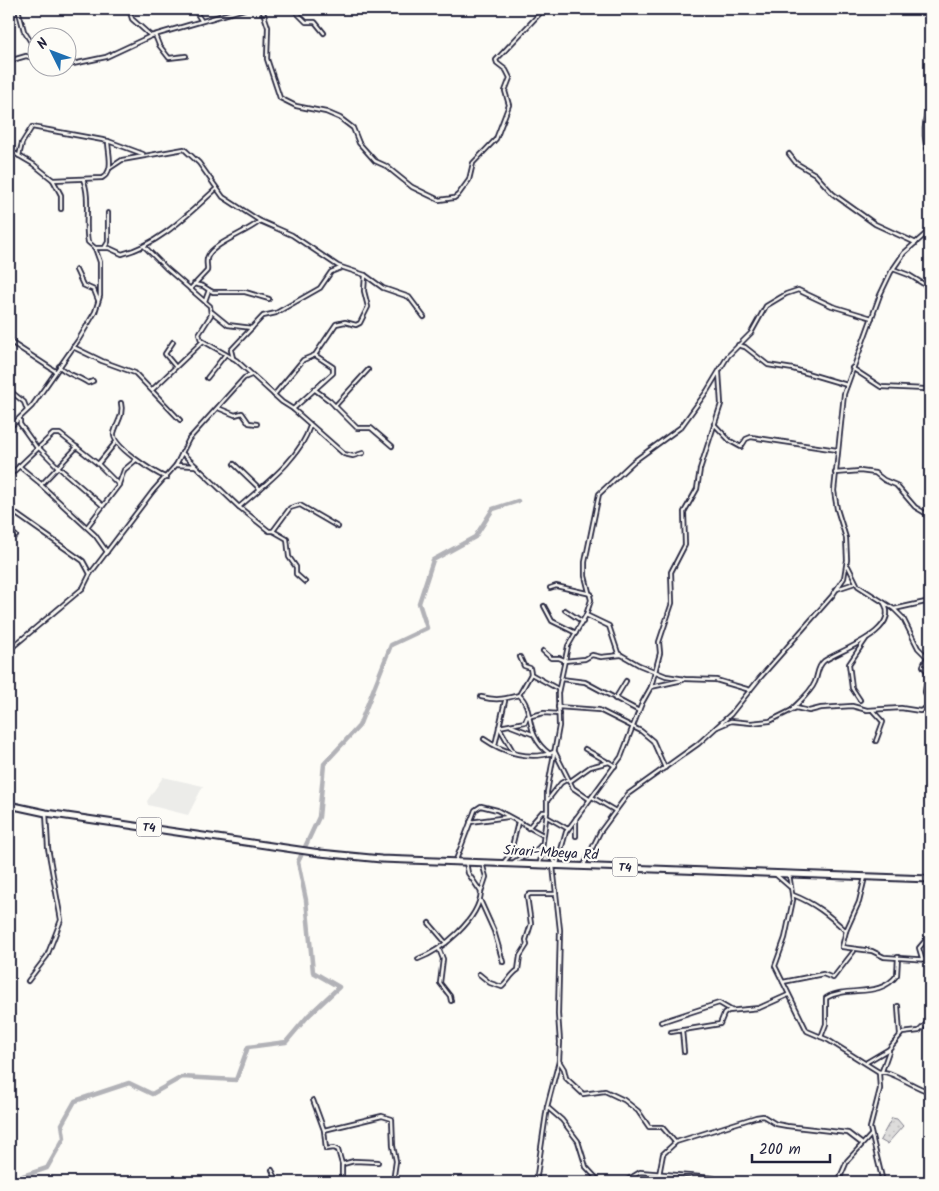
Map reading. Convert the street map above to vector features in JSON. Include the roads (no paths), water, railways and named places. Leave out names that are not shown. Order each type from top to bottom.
[{"type":"highway","name":"T4","points":[[9,805],[46,812]]},
{"type":"highway","name":"Sirari-Mbeya Rd","points":[[46,812],[320,853],[381,858],[930,879]]},
{"type":"street","points":[[18,9],[24,31],[28,37]]},
{"type":"street","points":[[129,9],[132,18],[151,36]]},
{"type":"street","points":[[194,9],[201,20]]},
{"type":"street","points":[[219,9],[222,14]]},
{"type":"street","points":[[78,63],[106,57],[155,34],[244,9]]},
{"type":"street","points":[[262,9],[268,27],[267,59],[280,98],[296,106],[326,112],[340,118],[353,128],[360,143],[375,161],[386,166],[412,188],[440,200],[454,198],[458,195],[468,180],[471,166],[496,139],[509,105],[505,91],[510,78],[496,60],[544,9]]},
{"type":"street","points":[[293,9],[306,22],[315,22],[324,33]]},
{"type":"street","points":[[155,34],[159,45],[169,58],[186,56]]},
{"type":"street","points":[[9,61],[28,57]]},
{"type":"street","points":[[930,100],[925,120],[924,137],[930,156]]},
{"type":"street","points":[[19,156],[22,143],[32,127],[108,140],[144,154]]},
{"type":"street","points":[[108,140],[110,168]]},
{"type":"street","points":[[53,180],[105,177],[110,168],[122,160],[144,154],[184,149],[199,163],[216,189],[224,197],[260,221],[292,235],[342,268],[365,275],[383,288],[408,297],[424,317]]},
{"type":"street","points":[[9,150],[53,180],[61,195],[61,209]]},
{"type":"street","points":[[789,154],[796,163],[815,174],[833,194],[875,224],[916,243]]},
{"type":"street","points":[[9,428],[27,411],[74,346],[93,315],[98,301],[100,262],[95,248],[88,242],[85,229],[86,189],[83,179]]},
{"type":"street","points":[[95,248],[105,248],[122,254],[144,246],[169,230],[216,189]]},
{"type":"street","points":[[105,248],[108,242],[108,213]]},
{"type":"street","points":[[190,289],[207,271],[207,257],[214,248],[252,228],[260,221]]},
{"type":"street","points":[[584,865],[600,832],[614,810],[638,785],[698,744],[731,714],[837,589],[844,578],[847,565],[846,538],[835,498],[835,473],[842,403],[852,368],[880,294],[893,268],[930,230]]},
{"type":"street","points":[[144,246],[205,301],[210,306],[212,312],[228,325],[252,328]]},
{"type":"street","points":[[233,358],[231,350],[263,316],[276,313],[320,288],[331,272],[342,268]]},
{"type":"street","points":[[893,268],[930,288]]},
{"type":"street","points":[[76,270],[83,285],[94,290],[100,288]]},
{"type":"street","points":[[274,395],[303,360],[316,355],[336,324],[345,322],[356,325],[360,322],[368,307],[364,291],[365,275]]},
{"type":"street","points":[[194,284],[203,286],[213,292],[245,292],[269,299]]},
{"type":"street","points":[[94,290],[98,301]]},
{"type":"street","points":[[205,301],[209,290]]},
{"type":"street","points":[[540,863],[558,714],[558,689],[568,646],[583,622],[591,594],[586,580],[585,562],[599,494],[633,462],[681,427],[728,356],[754,329],[766,306],[796,290],[803,291],[832,306],[872,318]]},
{"type":"street","points":[[212,312],[199,334],[202,342],[233,358],[344,454],[353,456],[363,453]]},
{"type":"street","points":[[9,342],[55,371]]},
{"type":"street","points":[[173,342],[165,354],[175,366]]},
{"type":"street","points":[[152,389],[202,342]]},
{"type":"street","points":[[738,345],[745,347],[768,365],[794,369],[847,385]]},
{"type":"street","points":[[74,346],[102,361],[133,372],[152,389],[180,420]]},
{"type":"street","points":[[207,378],[226,355]]},
{"type":"street","points":[[293,409],[330,376],[334,370],[316,355]]},
{"type":"street","points":[[59,366],[65,372],[79,376],[88,383],[93,381]]},
{"type":"street","points":[[244,378],[245,368]]},
{"type":"street","points":[[852,368],[877,385],[925,389],[930,397]]},
{"type":"street","points":[[335,406],[368,370]]},
{"type":"street","points":[[536,1182],[547,1107],[559,1061],[560,930],[555,864],[560,846],[568,829],[621,758],[639,711],[651,688],[660,653],[659,642],[672,604],[671,572],[685,545],[684,512],[697,489],[698,474],[722,398],[719,372]]},
{"type":"street","points":[[9,650],[83,588],[90,574],[153,490],[167,478],[189,439],[244,378],[251,375]]},
{"type":"street","points":[[314,389],[319,391],[357,428],[371,428],[392,446]]},
{"type":"street","points":[[9,390],[24,402],[27,411]]},
{"type":"street","points":[[121,403],[121,418],[114,434],[116,442],[136,460],[167,478]]},
{"type":"street","points":[[218,408],[235,415],[242,413],[249,423],[258,424]]},
{"type":"street","points":[[21,417],[20,424],[38,449],[102,505]]},
{"type":"street","points":[[14,425],[20,424]]},
{"type":"street","points":[[714,424],[730,441],[741,447],[746,439],[751,437],[837,450]]},
{"type":"street","points":[[239,507],[260,489],[296,452],[310,426]]},
{"type":"street","points":[[9,476],[53,434],[57,433],[98,464],[119,485]]},
{"type":"street","points":[[98,464],[116,442]]},
{"type":"street","points":[[36,444],[43,444]]},
{"type":"street","points":[[41,484],[77,447]]},
{"type":"street","points":[[182,453],[239,507],[273,532],[287,539],[289,557],[296,567],[296,574],[305,582]]},
{"type":"street","points":[[87,527],[119,485],[124,470],[136,460]]},
{"type":"street","points":[[234,464],[260,489]]},
{"type":"street","points":[[176,465],[196,466]]},
{"type":"street","points":[[19,466],[87,527],[107,552]]},
{"type":"street","points":[[835,473],[860,471],[875,473],[884,480],[896,485],[915,507],[930,516]]},
{"type":"street","points":[[273,532],[290,508],[300,505],[338,527]]},
{"type":"street","points":[[9,509],[83,562],[90,574]]},
{"type":"street","points":[[9,532],[16,536]]},
{"type":"street","points":[[793,708],[809,711],[821,708],[852,706],[872,710],[901,708],[920,711],[930,705],[925,692],[928,673],[923,666],[927,657],[918,648],[903,618],[894,609],[855,583],[847,565]]},
{"type":"street","points":[[837,589],[855,583]]},
{"type":"street","points":[[550,588],[558,586],[591,594]]},
{"type":"street","points":[[894,609],[930,602]]},
{"type":"street","points":[[860,700],[852,688],[849,664],[866,638],[886,619],[887,610],[884,603]]},
{"type":"street","points":[[544,606],[552,621],[576,633]]},
{"type":"street","points":[[565,610],[583,622]]},
{"type":"street","points":[[586,615],[609,626],[616,650],[621,655],[655,672],[685,679],[716,680],[750,690]]},
{"type":"street","points":[[714,729],[731,721],[751,723],[770,720],[793,708],[814,684],[817,672],[824,662],[866,638]]},
{"type":"street","points":[[543,651],[550,658],[559,658],[564,661],[585,659],[592,655],[601,657],[621,655]]},
{"type":"street","points":[[519,695],[531,674],[530,668],[524,666],[520,657]]},
{"type":"street","points":[[531,674],[558,689]]},
{"type":"street","points":[[561,679],[584,682],[639,711]]},
{"type":"street","points":[[651,688],[685,679]]},
{"type":"street","points":[[615,699],[626,681]]},
{"type":"street","points":[[481,697],[505,700],[511,696],[519,695]]},
{"type":"street","points":[[519,695],[526,705],[532,734],[541,747],[553,752],[573,788],[614,810]]},
{"type":"street","points":[[495,746],[505,700]]},
{"type":"street","points":[[558,707],[599,710],[633,728],[652,739],[665,768]]},
{"type":"street","points":[[872,710],[883,722],[876,742]]},
{"type":"street","points":[[528,716],[544,713],[558,714]]},
{"type":"street","points":[[499,727],[525,722],[528,716]]},
{"type":"street","points":[[511,726],[532,734]]},
{"type":"street","points":[[499,727],[515,754]]},
{"type":"street","points":[[484,739],[495,746],[515,754],[538,756],[553,752]]},
{"type":"street","points":[[585,749],[615,766]]},
{"type":"street","points":[[595,755],[599,764]]},
{"type":"street","points":[[547,802],[555,794],[561,783],[569,781],[599,764],[607,762]]},
{"type":"street","points":[[456,862],[475,810],[481,806],[497,810],[543,836]]},
{"type":"street","points":[[28,981],[47,956],[61,920],[48,848],[46,812]]},
{"type":"street","points":[[528,828],[542,812],[547,812]]},
{"type":"street","points":[[470,822],[508,817]]},
{"type":"street","points":[[547,817],[568,829]]},
{"type":"street","points":[[576,818],[576,836]]},
{"type":"street","points":[[504,862],[510,855],[518,822]]},
{"type":"street","points":[[514,862],[537,851],[542,844]]},
{"type":"street","points":[[542,849],[555,864]]},
{"type":"street","points":[[465,861],[468,873],[481,892]]},
{"type":"street","points":[[418,959],[446,944],[464,924],[480,900],[486,877],[481,861]]},
{"type":"street","points":[[775,873],[791,888]]},
{"type":"street","points":[[789,874],[793,895],[785,938],[774,963],[802,1025],[811,1034],[821,1036],[881,1071],[930,1092],[930,1096]]},
{"type":"street","points":[[866,876],[859,902],[846,931],[842,947],[898,957],[930,960]]},
{"type":"street","points":[[479,974],[495,985],[502,987],[512,972],[518,970],[520,956],[527,945],[526,940],[531,924],[527,896],[530,894],[556,894]]},
{"type":"street","points":[[793,895],[825,911],[846,931]]},
{"type":"street","points":[[480,900],[494,931],[503,962]]},
{"type":"street","points":[[429,923],[446,944]]},
{"type":"street","points":[[923,959],[919,948],[930,935]]},
{"type":"street","points":[[439,949],[443,958],[440,983],[450,996],[451,1001]]},
{"type":"street","points":[[783,982],[823,974],[833,978],[855,950]]},
{"type":"street","points":[[821,1036],[826,1024],[826,998],[857,991],[872,990],[892,980],[897,975],[898,957]]},
{"type":"street","points":[[671,1032],[720,1024],[725,1013],[758,1008],[788,995]]},
{"type":"street","points":[[660,1022],[719,1003],[732,1011]]},
{"type":"street","points":[[898,1006],[900,1035]]},
{"type":"street","points":[[883,1182],[871,1135],[871,1122],[880,1090],[881,1071],[889,1050],[900,1035],[905,1032],[919,1031],[930,1020]]},
{"type":"street","points":[[682,1030],[684,1052]]},
{"type":"street","points":[[867,1062],[889,1050]]},
{"type":"street","points":[[559,1061],[564,1069],[566,1078],[584,1094],[605,1092],[626,1101],[638,1111],[649,1127],[662,1127],[676,1142]]},
{"type":"street","points":[[313,1100],[324,1130],[326,1149],[337,1148],[342,1164],[342,1182]]},
{"type":"street","points":[[930,1105],[930,1110]]},
{"type":"street","points":[[547,1107],[562,1120],[578,1141],[586,1167],[600,1182]]},
{"type":"street","points":[[324,1130],[382,1116],[392,1119],[393,1146],[396,1161],[393,1182]]},
{"type":"street","points":[[659,1174],[663,1154],[676,1142],[730,1124],[763,1116],[776,1124],[848,1133],[860,1143]]},
{"type":"street","points":[[806,1182],[837,1182],[842,1168],[860,1143],[871,1135]]},
{"type":"street","points":[[342,1164],[354,1161],[378,1162]]},
{"type":"street","points":[[272,1170],[278,1182]]},
{"type":"street","points":[[624,1182],[640,1172],[713,1178],[725,1182]]},
{"type":"street","points":[[920,1182],[930,1174]]},
{"type":"waterway","points":[[20,1182],[23,1176],[47,1168],[64,1138],[62,1124],[75,1101],[129,1083],[152,1094],[182,1077],[236,1080],[248,1047],[286,1042],[308,1016],[339,987],[313,972],[306,900],[298,862],[319,817],[324,764],[359,726],[391,645],[427,628],[419,603],[433,560],[475,537],[493,509],[518,501]]}]
